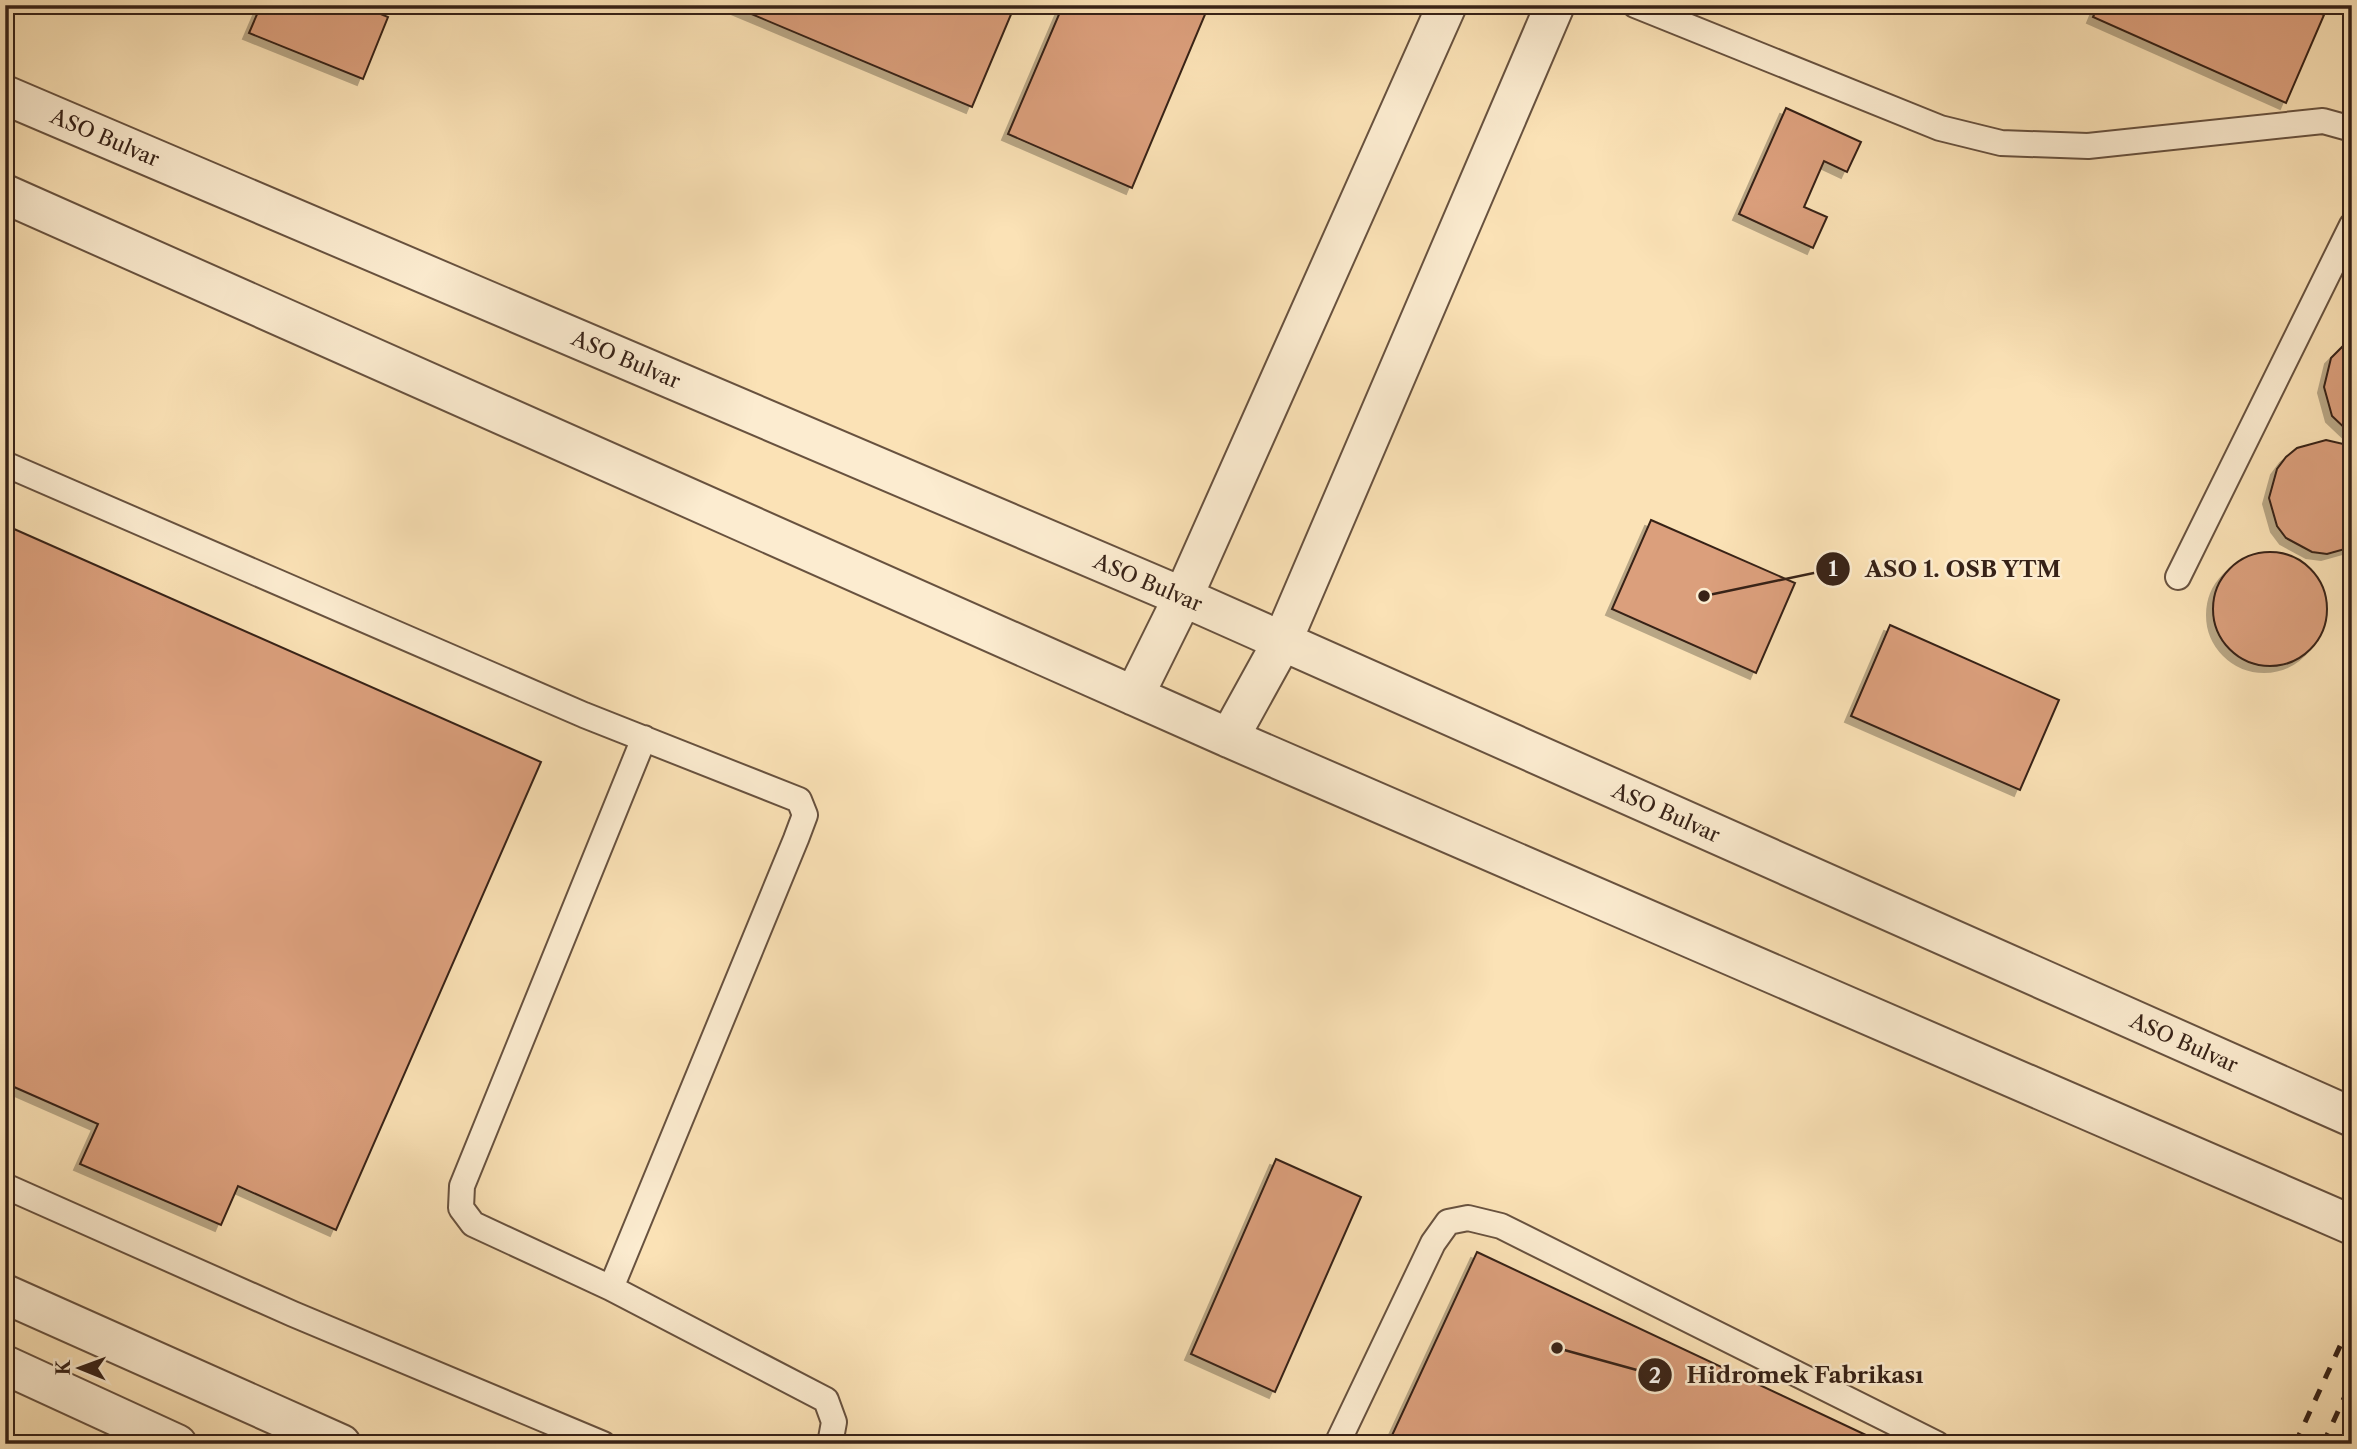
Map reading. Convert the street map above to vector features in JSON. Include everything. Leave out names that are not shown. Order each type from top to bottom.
[{"type":"street","points":[[1134,696],[1183,597],[1447,5]]},
{"type":"street","points":[[1229,738],[1282,642],[1555,5]]},
{"type":"street","name":"ASO Bulvar","points":[[5,96],[1183,597],[2352,1117]]},
{"type":"street","points":[[5,194],[1229,738],[2352,1226]]},
{"type":"street","points":[[5,1294],[341,1444]]},
{"type":"street","points":[[5,1365],[177,1444]]},
{"type":"lane","points":[[1635,5],[1940,128],[2001,144],[2088,146],[2323,121],[2352,129]]},
{"type":"lane","points":[[2178,577],[2352,225]]},
{"type":"lane","points":[[5,464],[644,738],[799,800],[805,815],[611,1288]]},
{"type":"lane","points":[[644,738],[461,1186],[461,1208],[473,1224],[611,1288],[825,1400],[834,1422],[830,1444]]},
{"type":"lane","points":[[5,1186],[293,1314],[603,1444]]},
{"type":"lane","points":[[1337,1444],[1433,1243],[1448,1222],[1468,1218],[1501,1226],[1937,1444]]},
{"type":"building","points":[[261,5],[359,5],[388,17],[363,79],[249,33]]},
{"type":"building","points":[[730,5],[1015,5],[972,107]]},
{"type":"building","points":[[1063,5],[1209,5],[1132,188],[1008,134]]},
{"type":"building","points":[[2098,5],[2302,5],[2324,15],[2286,103],[2093,17]]},
{"type":"building","points":[[1786,108],[1861,142],[1847,172],[1824,161],[1804,207],[1827,217],[1813,248],[1739,214]]},
{"type":"building","points":[[2352,337],[2352,435],[2332,416],[2324,387],[2331,358]]},
{"type":"building","points":[[2326,440],[2352,446],[2352,547],[2327,554],[2312,552],[2286,538],[2277,526],[2269,498],[2277,469],[2286,457],[2297,448]]},
{"type":"building","points":[[1651,520],[1795,583],[1756,673],[1612,609]]},
{"type":"building","points":[[5,525],[541,762],[336,1230],[238,1186],[221,1225],[80,1164],[98,1124],[5,1083]]},
{"type":"building","points":[[2270,552],[2292,557],[2310,569],[2322,587],[2327,609],[2322,631],[2310,649],[2292,661],[2270,666],[2248,661],[2230,649],[2218,631],[2213,609],[2218,587],[2230,569],[2248,557]]},
{"type":"building","points":[[1890,625],[2059,700],[2020,790],[1851,716]]},
{"type":"building","points":[[1276,1159],[1361,1197],[1275,1392],[1191,1354]]},
{"type":"building","points":[[1477,1252],[1885,1444],[1388,1444]]},
{"type":"railway","points":[[2295,1444],[2352,1320]]},
{"type":"railway","points":[[2323,1444],[2352,1381]]},
{"type":"place","name":"ASO 1. OSB YTM","points":[[1704,596]]},
{"type":"place","name":"Hidromek Fabrikası","points":[[1557,1348]]}]
